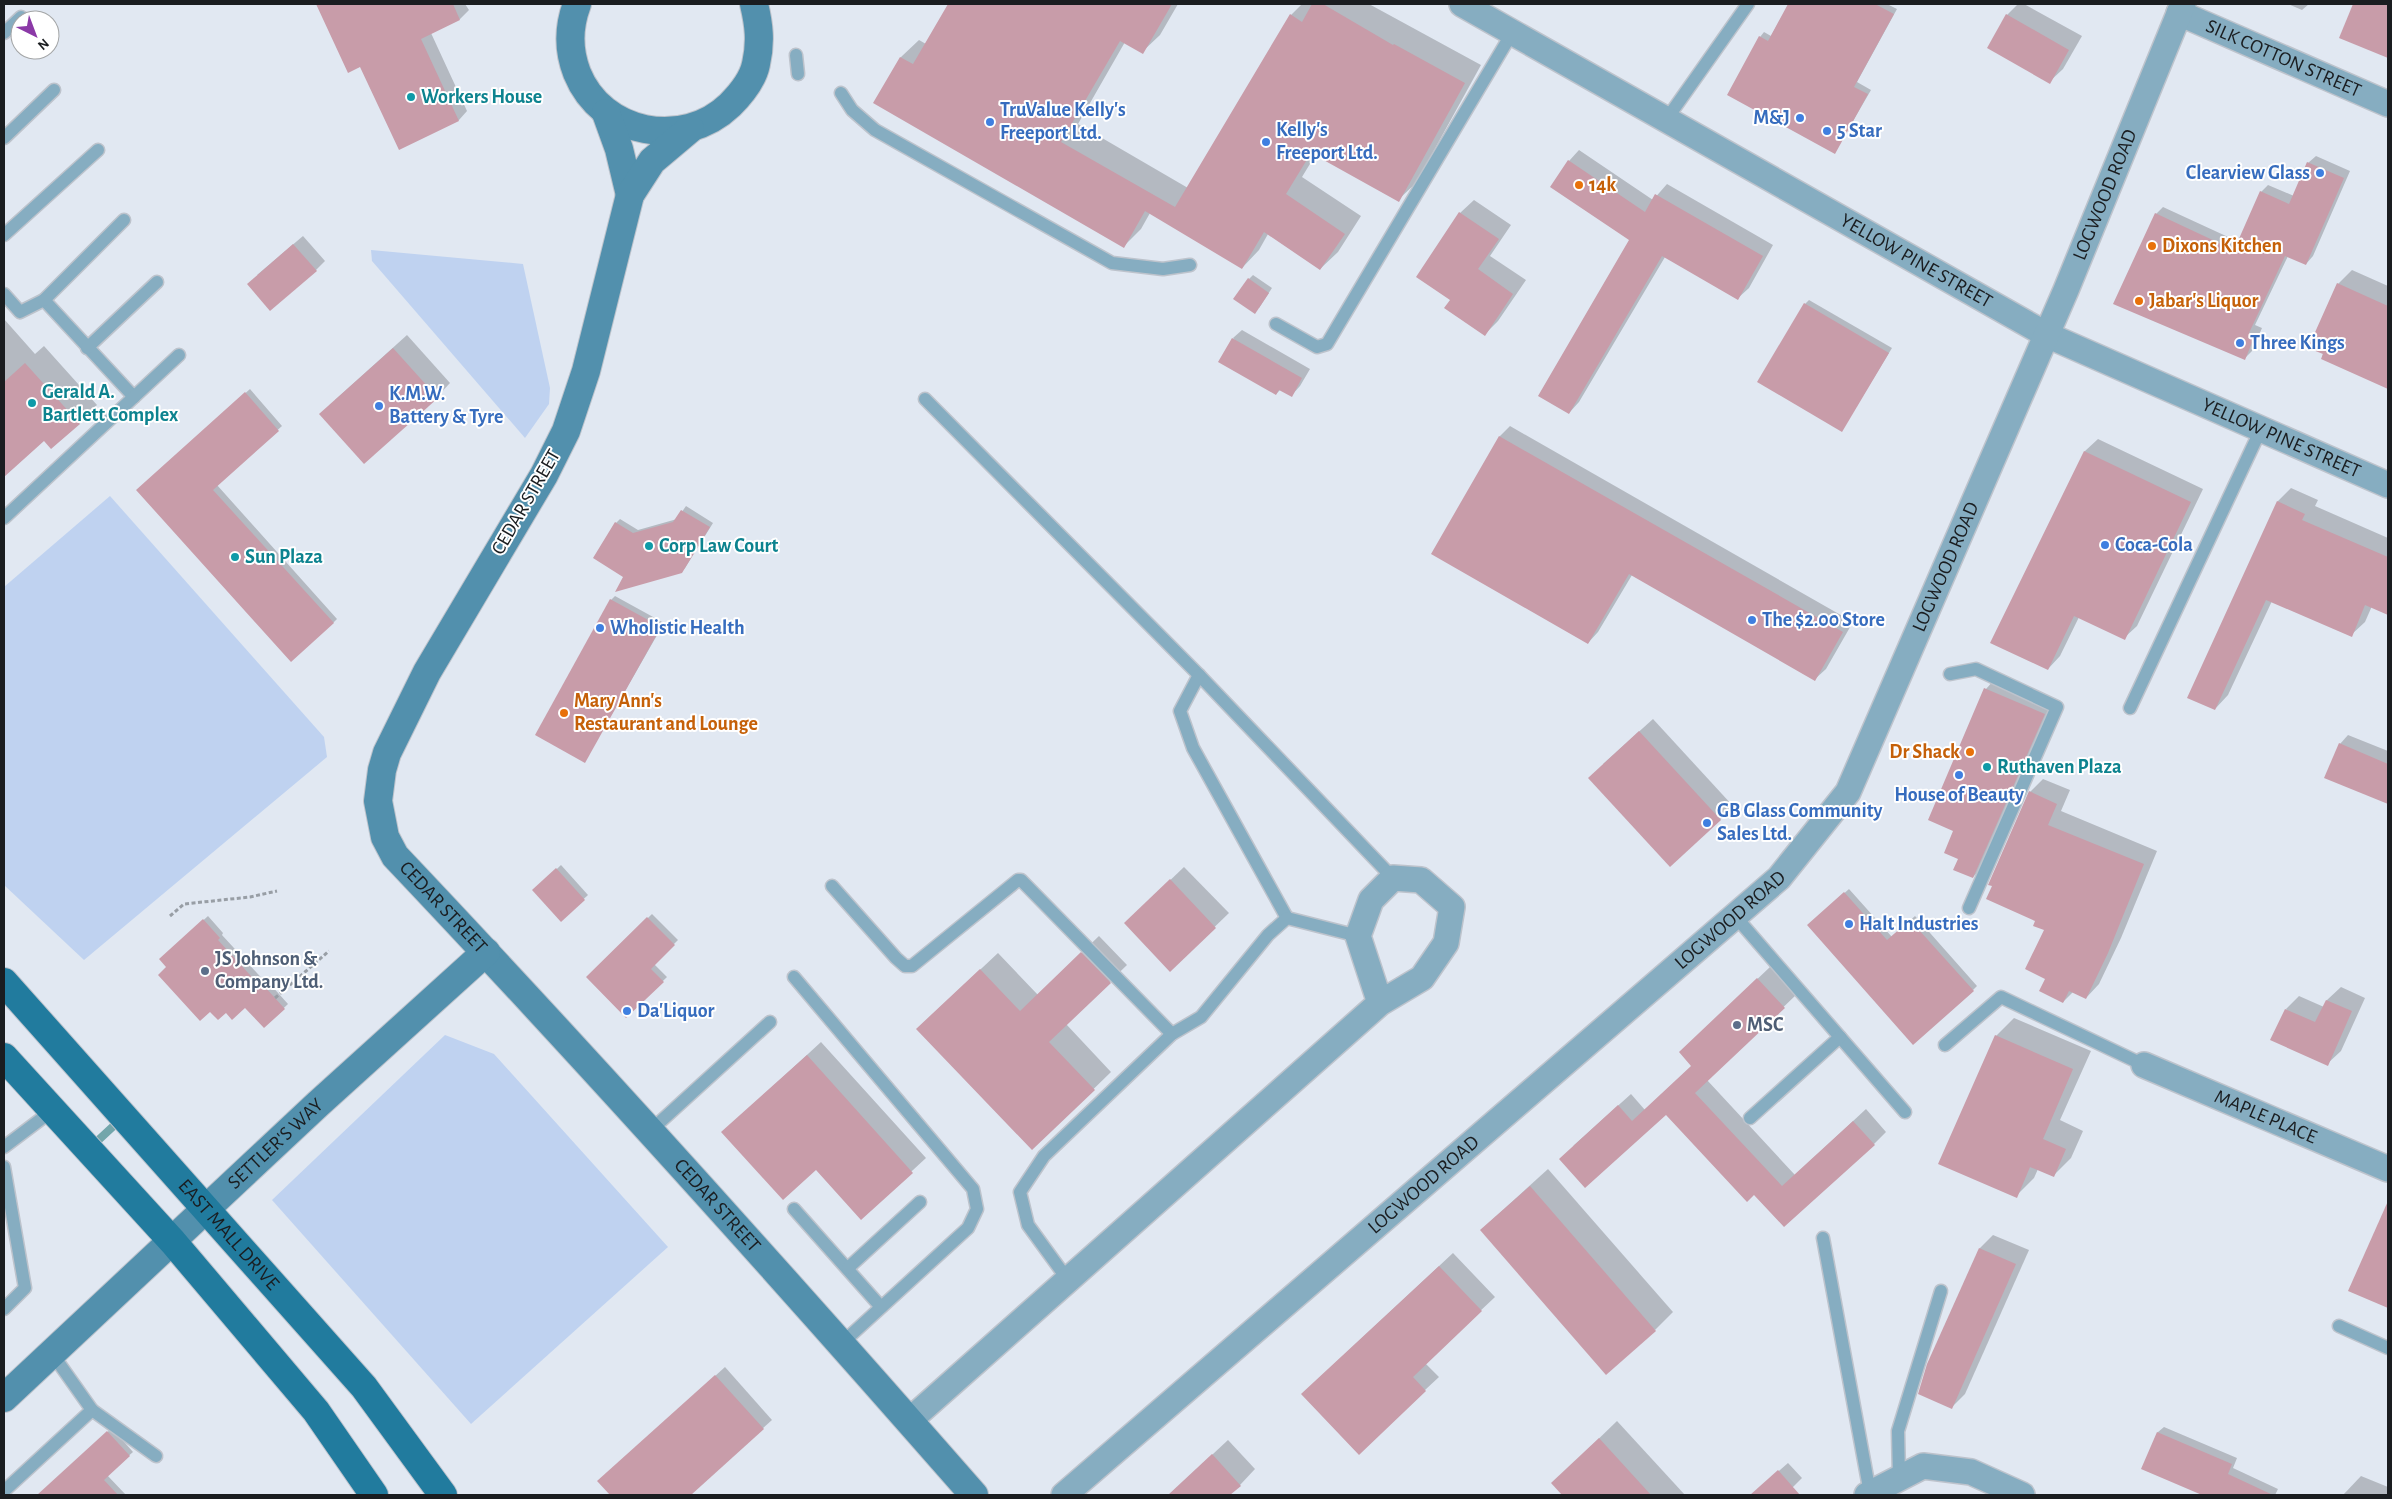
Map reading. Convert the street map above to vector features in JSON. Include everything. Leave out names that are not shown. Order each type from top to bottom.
[{"type":"main road","points":[[630,195],[652,161],[690,129],[719,116],[741,94],[756,65],[760,33],[754,4]]},
{"type":"main road","points":[[571,10],[571,56],[583,88],[606,113],[632,127],[661,133],[690,129]]},
{"type":"main road","points":[[606,113],[619,149],[630,195]]},
{"type":"main road","name":"CEDAR STREET","points":[[630,195],[586,371],[566,431],[544,475],[427,672],[387,753],[382,770],[378,801],[380,818],[395,856],[486,952],[841,1344],[974,1495]]},
{"type":"main road","name":"SETTLER'S WAY","points":[[4,1398],[51,1352],[173,1242],[206,1209],[486,952]]},
{"type":"main road","name":"EAST MALL DRIVE","points":[[4,982],[364,1387],[443,1495]]},
{"type":"main road","points":[[4,1057],[173,1242],[316,1411],[374,1495]]},
{"type":"street","name":"YELLOW PINE STREET","points":[[1462,4],[2047,335],[2388,485]]},
{"type":"street","name":"SILK COTTON STREET","points":[[2181,8],[2388,104]]},
{"type":"street","name":"LOGWOOD ROAD","points":[[1064,1495],[1779,878],[1848,792],[2047,335],[2181,8]]},
{"type":"street","points":[[909,1421],[1380,1003],[1422,978],[1446,943],[1452,907],[1421,880],[1393,878],[1371,900],[1358,936],[1380,1003]]},
{"type":"street","name":"MAPLE PLACE","points":[[2144,1065],[2388,1169]]},
{"type":"street","points":[[1868,1494],[1923,1466],[1971,1472],[2022,1495]]},
{"type":"lane","points":[[1666,120],[1748,4]]},
{"type":"lane","points":[[1276,324],[1317,347],[1327,344],[1512,33]]},
{"type":"lane","points":[[796,55],[798,74]]},
{"type":"lane","points":[[4,138],[54,90]]},
{"type":"lane","points":[[841,93],[852,110],[874,130],[1112,263],[1164,268],[1190,265]]},
{"type":"lane","points":[[4,234],[98,150]]},
{"type":"lane","points":[[4,294],[20,312],[44,300],[124,220]]},
{"type":"lane","points":[[87,348],[157,282]]},
{"type":"lane","points":[[44,300],[134,397]]},
{"type":"lane","points":[[4,518],[179,356]]},
{"type":"lane","points":[[925,398],[1199,675],[1393,878]]},
{"type":"lane","points":[[2130,708],[2261,429]]},
{"type":"lane","points":[[1950,674],[1976,669],[2057,707],[1969,908]]},
{"type":"lane","points":[[1199,675],[1180,712],[1193,748],[1287,918],[1358,936]]},
{"type":"lane","points":[[832,886],[896,958],[905,966],[912,966],[1018,880],[1021,880],[1172,1034]]},
{"type":"lane","points":[[1735,916],[1906,1112]]},
{"type":"lane","points":[[1068,1280],[1028,1225],[1020,1192],[1044,1156],[1172,1034],[1201,1017],[1268,935],[1287,918]]},
{"type":"lane","points":[[794,977],[974,1189],[977,1210],[968,1228],[841,1344]]},
{"type":"lane","points":[[1945,1045],[2000,997],[2144,1065]]},
{"type":"lane","points":[[649,1132],[770,1022]]},
{"type":"lane","points":[[1750,1118],[1840,1037]]},
{"type":"lane","points":[[4,1147],[53,1110]]},
{"type":"lane","points":[[4,1167],[25,1288],[4,1309]]},
{"type":"lane","points":[[848,1268],[920,1202]]},
{"type":"lane","points":[[794,1209],[881,1306]]},
{"type":"lane","points":[[1822,1238],[1868,1494]]},
{"type":"lane","points":[[1899,1478],[1898,1431],[1941,1292]]},
{"type":"lane","points":[[2339,1326],[2388,1348]]},
{"type":"lane","points":[[51,1352],[92,1410],[156,1456]]},
{"type":"lane","points":[[4,1491],[92,1410]]},
{"type":"path","points":[[170,916],[184,904],[250,897],[277,890]]},
{"type":"path","points":[[275,998],[328,951]]},
{"type":"shaded area","points":[[371,250],[523,264],[550,388],[549,404],[525,438],[372,261]]},
{"type":"shaded area","points":[[110,496],[324,737],[327,757],[84,960],[4,885],[4,587]]},
{"type":"shaded area","points":[[445,1035],[494,1054],[668,1247],[471,1424],[272,1200]]},
{"type":"building","name":"Workers House","points":[[316,4],[453,4],[460,20],[421,39],[459,121],[399,150],[360,67],[348,73]]},
{"type":"building","points":[[948,4],[1172,4],[1143,54],[1120,41],[1061,142],[1175,207],[1290,14],[1302,22],[1312,4],[1323,4],[1393,45],[1465,83],[1399,202],[1311,153],[1286,194],[1345,234],[1320,270],[1264,232],[1242,269],[1145,211],[1124,248],[873,103],[900,57],[913,64]]},
{"type":"building","points":[[1788,4],[1875,4],[1894,14],[1854,87],[1868,94],[1835,154],[1727,95],[1759,36],[1768,41]]},
{"type":"building","points":[[2353,4],[2388,4],[2388,58],[2339,38]]},
{"type":"building","points":[[2006,14],[2069,50],[2050,84],[1987,48]]},
{"type":"building","points":[[1568,160],[1645,212],[1655,194],[1763,256],[1738,300],[1662,256],[1569,414],[1538,396],[1629,240],[1550,187]]},
{"type":"building","points":[[2307,162],[2344,178],[2306,265],[2285,256],[2249,333],[2255,335],[2245,360],[2113,304],[2155,213],[2234,250],[2260,191],[2289,204]]},
{"type":"building","points":[[1459,212],[1499,239],[1478,269],[1513,294],[1485,336],[1444,308],[1450,300],[1416,277]]},
{"type":"building","points":[[293,244],[317,271],[270,311],[247,284]]},
{"type":"building","points":[[1248,278],[1269,293],[1255,314],[1233,299]]},
{"type":"building","points":[[2337,283],[2388,306],[2388,389],[2321,359],[2323,354],[2308,348]]},
{"type":"building","points":[[1804,303],[1889,353],[1842,432],[1757,382]]},
{"type":"building","points":[[1232,338],[1302,378],[1292,397],[1279,390],[1276,395],[1218,362]]},
{"type":"building","name":"K.M.W. Battery & Tyre","points":[[393,348],[438,398],[364,464],[319,414]]},
{"type":"building","name":"Gerald A. Bartlett Complex","points":[[25,363],[80,424],[51,449],[44,441],[4,477],[4,382]]},
{"type":"building","name":"Sun Plaza","points":[[245,392],[279,431],[213,490],[334,623],[291,662],[136,490]]},
{"type":"building","points":[[1499,436],[1843,632],[1815,681],[1629,574],[1588,644],[1431,554]]},
{"type":"building","name":"Coca-Cola","points":[[2084,451],[2191,502],[2125,640],[2074,616],[2048,670],[1990,643]]},
{"type":"building","points":[[2277,501],[2305,514],[2302,520],[2388,557],[2388,615],[2365,605],[2352,637],[2266,600],[2215,710],[2187,698]]},
{"type":"building","name":"Corp Law Court","points":[[681,510],[710,527],[682,573],[615,592],[623,577],[593,558],[615,522],[633,533],[673,522]]},
{"type":"building","points":[[610,599],[661,627],[585,763],[535,735]]},
{"type":"building","name":"Ruthaven Plaza","points":[[1984,688],[2045,714],[1973,878],[1953,870],[1958,859],[1944,853],[1953,831],[1928,820]]},
{"type":"building","points":[[1639,731],[1721,820],[1670,867],[1588,778]]},
{"type":"building","points":[[2339,743],[2388,764],[2388,804],[2324,778]]},
{"type":"building","points":[[2029,791],[2057,804],[2048,825],[2144,864],[2108,953],[2086,999],[2069,991],[2063,1003],[2039,991],[2045,979],[2025,969],[2044,930],[2033,926],[2035,921],[1986,899],[1992,886],[1988,885]]},
{"type":"building","points":[[556,868],[585,900],[561,922],[532,890]]},
{"type":"building","points":[[1170,879],[1216,928],[1170,972],[1124,923]]},
{"type":"building","points":[[1844,892],[1887,940],[1910,920],[1974,991],[1913,1045],[1807,925]]},
{"type":"building","points":[[647,917],[675,945],[651,969],[664,982],[626,1018],[586,977]]},
{"type":"building","name":"JS Johnson & Company Ltd.","points":[[203,919],[220,938],[218,940],[263,989],[265,987],[285,1009],[264,1028],[245,1008],[232,1020],[226,1013],[218,1020],[210,1012],[200,1021],[158,975],[166,967],[159,959]]},
{"type":"building","points":[[1081,952],[1111,983],[1049,1042],[1095,1090],[1032,1150],[916,1029],[980,969],[1020,1011]]},
{"type":"building","points":[[1757,978],[1785,1008],[1695,1093],[1782,1186],[1853,1121],[1875,1145],[1784,1227],[1754,1195],[1747,1202],[1666,1115],[1585,1188],[1559,1159],[1618,1105],[1632,1121],[1691,1066],[1679,1052]]},
{"type":"building","points":[[2326,1000],[2352,1011],[2328,1066],[2270,1040],[2285,1009],[2315,1022]]},
{"type":"building","points":[[1995,1035],[2073,1069],[2043,1139],[2066,1149],[2054,1177],[2030,1167],[2017,1198],[1938,1164]]},
{"type":"building","points":[[807,1055],[913,1173],[861,1220],[816,1170],[783,1200],[721,1132]]},
{"type":"building","points":[[1530,1186],[1656,1331],[1606,1375],[1480,1230]]},
{"type":"building","points":[[2388,1201],[2388,1308],[2348,1291]]},
{"type":"building","points":[[1979,1248],[2016,1264],[1952,1409],[1918,1394],[1927,1364]]},
{"type":"building","points":[[1439,1266],[1482,1311],[1413,1377],[1426,1391],[1359,1455],[1301,1394]]},
{"type":"building","points":[[715,1375],[764,1429],[691,1495],[610,1495],[597,1481]]},
{"type":"building","points":[[107,1431],[130,1456],[104,1480],[118,1495],[37,1495]]},
{"type":"building","points":[[2157,1432],[2232,1464],[2228,1474],[2273,1495],[2202,1495],[2141,1469]]},
{"type":"building","points":[[1599,1438],[1651,1495],[1562,1495],[1551,1483]]},
{"type":"building","points":[[1212,1454],[1241,1486],[1230,1495],[1168,1495]]},
{"type":"building","points":[[1778,1470],[1800,1495],[1750,1495]]},
{"type":"waterway","points":[[92,1146],[120,1120]]},
{"type":"place","name":"Workers House","points":[[411,97]]},
{"type":"place","name":"M&J","points":[[1800,118]]},
{"type":"place","name":"TruValue Kelly's Freeport Ltd.","points":[[990,122]]},
{"type":"place","name":"5 Star","points":[[1827,131]]},
{"type":"place","name":"Kelly's Freeport Ltd.","points":[[1266,142]]},
{"type":"place","name":"Clearview Glass","points":[[2320,173]]},
{"type":"place","name":"14k","points":[[1579,185]]},
{"type":"place","name":"Dixons Kitchen","points":[[2152,246]]},
{"type":"place","name":"Jabar's Liquor","points":[[2139,301]]},
{"type":"place","name":"Three Kings","points":[[2240,343]]},
{"type":"place","name":"Gerald A. Bartlett Complex","points":[[32,403]]},
{"type":"place","name":"K.M.W. Battery & Tyre","points":[[379,406]]},
{"type":"place","name":"Coca-Cola","points":[[2105,545]]},
{"type":"place","name":"Corp Law Court","points":[[649,546]]},
{"type":"place","name":"Sun Plaza","points":[[235,557]]},
{"type":"place","name":"The $2.00 Store","points":[[1752,620]]},
{"type":"place","name":"Wholistic Health","points":[[600,628]]},
{"type":"place","name":"Mary Ann's Restaurant and Lounge","points":[[564,713]]},
{"type":"place","name":"Dr Shack","points":[[1970,752]]},
{"type":"place","name":"Ruthaven Plaza","points":[[1987,767]]},
{"type":"place","name":"House of Beauty","points":[[1959,775]]},
{"type":"place","name":"GB Glass Community Sales Ltd.","points":[[1707,823]]},
{"type":"place","name":"Halt Industries","points":[[1849,924]]},
{"type":"place","name":"JS Johnson & Company Ltd.","points":[[205,971]]},
{"type":"place","name":"Da'Liquor","points":[[627,1011]]},
{"type":"place","name":"MSC","points":[[1737,1025]]}]
